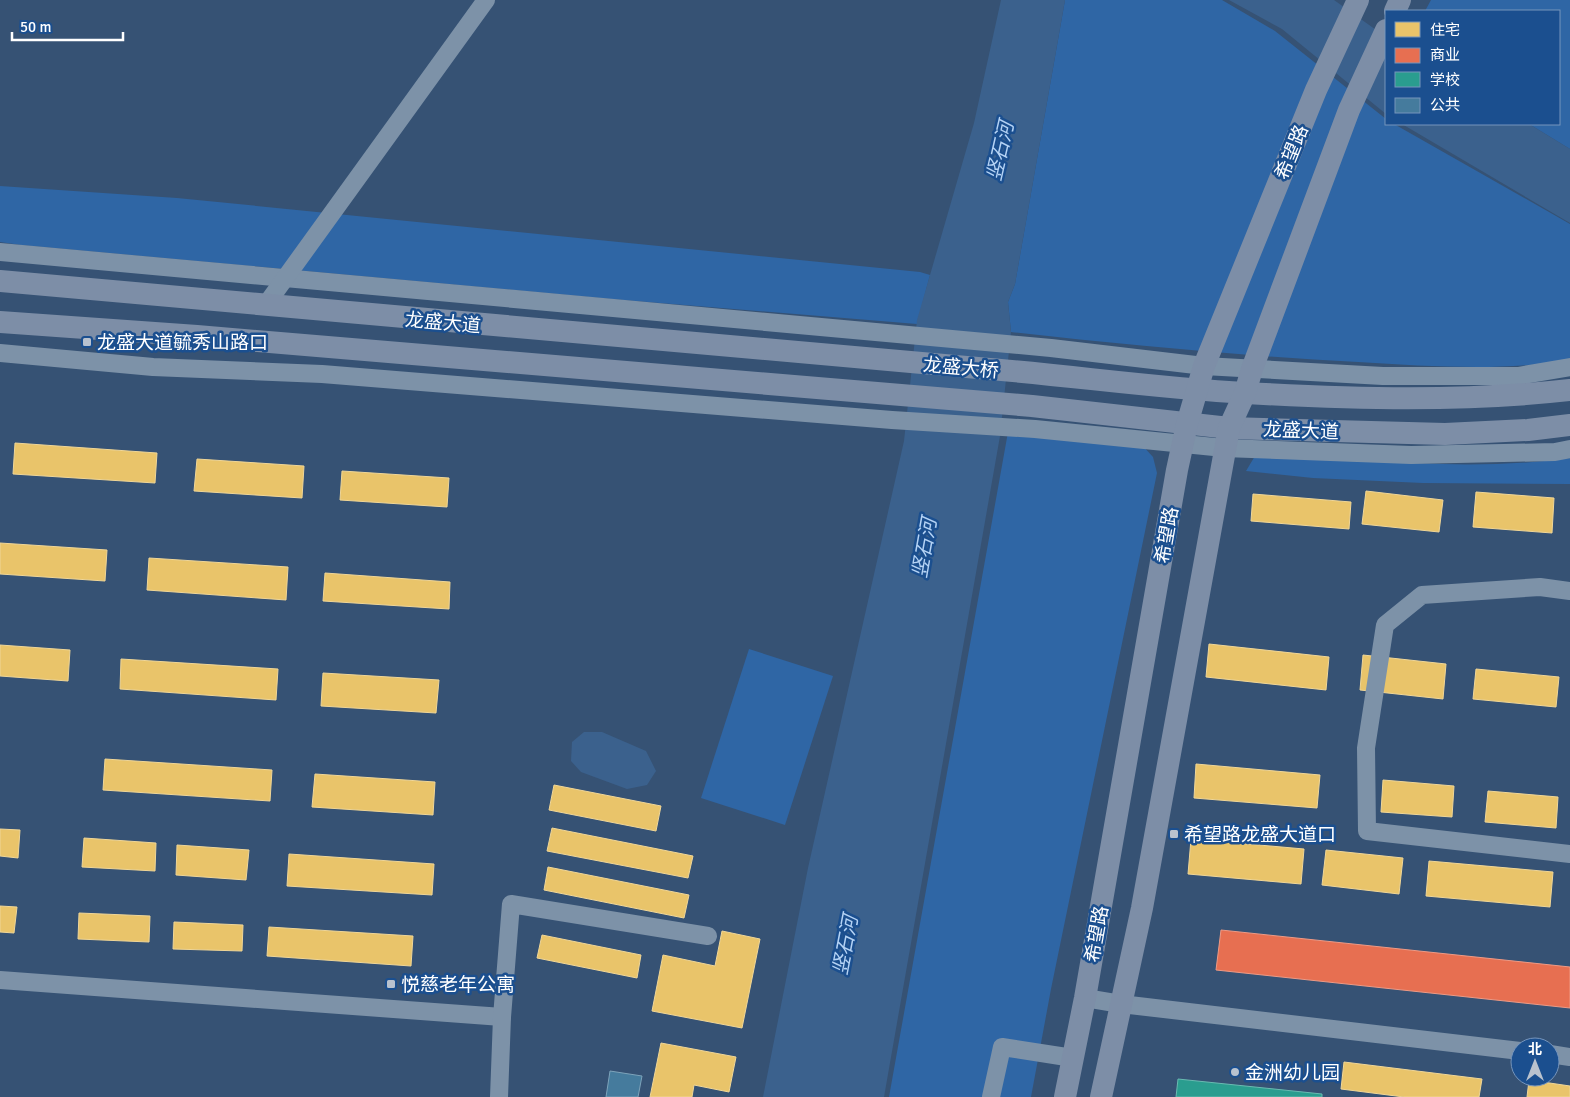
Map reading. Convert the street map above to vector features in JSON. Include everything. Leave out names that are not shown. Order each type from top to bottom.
[{"type":"main road","name":"希望路","points":[[1065,1097],[1085,998],[1177,470],[1196,389],[1316,90],[1358,0]]},
{"type":"main road","name":"希望路","points":[[1101,1097],[1142,908],[1227,438],[1349,110],[1385,32]]},
{"type":"main road","name":"龙盛大道","points":[[0,281],[887,361]]},
{"type":"main road","name":"龙盛大道","points":[[0,322],[216,337],[886,395]]},
{"type":"main road","name":"龙盛大桥","points":[[887,361],[1035,372]]},
{"type":"main road","name":"龙盛大道","points":[[1035,372],[1245,393],[1440,398],[1524,395],[1570,390]]},
{"type":"main road","name":"龙盛大桥","points":[[886,395],[1032,406]]},
{"type":"main road","name":"龙盛大道","points":[[1032,406],[1185,434],[1227,438],[1445,434],[1528,430],[1570,425]]},
{"type":"street","points":[[265,306],[486,0]]},
{"type":"street","points":[[0,252],[1051,348],[1204,366],[1383,376],[1518,376],[1570,367]]},
{"type":"street","points":[[0,352],[154,367],[322,374],[892,420],[1035,429],[1185,434]]},
{"type":"street","points":[[1227,438],[1411,455],[1555,452],[1570,449]]},
{"type":"street","points":[[1570,591],[1540,587],[1422,595],[1392,619],[1385,625],[1366,757],[1367,831],[1570,854]]},
{"type":"street","points":[[499,1097],[502,1017],[511,904],[708,936]]},
{"type":"street","points":[[0,980],[502,1017]]},
{"type":"street","points":[[1085,998],[1121,1004],[1510,1050]]},
{"type":"street","points":[[991,1097],[1002,1047],[1073,1058]]},
{"type":"shaded area","points":[[1065,0],[1222,0],[1275,31],[1385,118],[1385,125],[1396,125],[1570,224],[1570,360],[1544,364],[1491,367],[1411,365],[1315,360],[1141,346],[1011,332],[1008,302],[1015,284]]},
{"type":"shaded area","points":[[1431,0],[1570,0],[1570,149],[1531,125],[1560,125],[1560,10],[1426,10]]},
{"type":"shaded area","points":[[0,186],[177,198],[920,272],[930,275],[917,324],[611,299],[21,245],[0,242]]},
{"type":"shaded area","points":[[1008,432],[1142,445],[1153,457],[1157,473],[1051,989],[1031,1097],[889,1097]]},
{"type":"shaded area","points":[[1258,451],[1375,461],[1453,464],[1493,464],[1570,458],[1570,484],[1423,483],[1313,478],[1246,471]]},
{"type":"shaded area","points":[[749,649],[833,676],[785,825],[701,798]]},
{"type":"water","name":"竖石河","points":[[1001,0],[1065,0],[1015,284],[1008,302],[1011,332],[1000,436],[884,1097],[763,1097],[808,868],[904,441],[917,320],[974,123]]},
{"type":"water","points":[[1229,0],[1334,0],[1385,36],[1385,113],[1282,29]]},
{"type":"water","points":[[1404,125],[1531,125],[1570,149],[1570,223]]},
{"type":"water","points":[[584,732],[602,732],[646,751],[656,771],[647,785],[627,789],[581,772],[571,761],[572,742]]},
{"type":"building: 住宅","points":[[15,443],[157,453],[155,483],[13,474]]},
{"type":"building: 住宅","points":[[197,459],[304,466],[302,498],[194,491]]},
{"type":"building: 住宅","points":[[342,471],[449,478],[447,507],[340,500]]},
{"type":"building: 住宅","points":[[1366,491],[1443,500],[1439,532],[1362,524]]},
{"type":"building: 住宅","points":[[1476,492],[1554,498],[1552,533],[1473,527]]},
{"type":"building: 住宅","points":[[1253,494],[1351,502],[1349,529],[1251,521]]},
{"type":"building: 住宅","points":[[0,543],[107,550],[105,581],[0,574]]},
{"type":"building: 住宅","points":[[149,558],[288,567],[286,600],[147,590]]},
{"type":"building: 住宅","points":[[325,573],[450,582],[449,609],[323,601]]},
{"type":"building: 住宅","points":[[1209,644],[1329,657],[1326,690],[1206,677]]},
{"type":"building: 住宅","points":[[0,645],[70,650],[68,681],[0,676]]},
{"type":"building: 住宅","points":[[1363,655],[1446,664],[1443,699],[1360,690]]},
{"type":"building: 住宅","points":[[121,659],[278,669],[276,700],[120,689]]},
{"type":"building: 住宅","points":[[1476,669],[1559,677],[1556,707],[1473,699]]},
{"type":"building: 住宅","points":[[323,673],[439,680],[436,713],[321,706]]},
{"type":"building: 住宅","points":[[105,759],[272,770],[270,801],[103,790]]},
{"type":"building: 住宅","points":[[1196,764],[1320,775],[1317,808],[1194,798]]},
{"type":"building: 住宅","points":[[315,774],[435,782],[433,815],[312,807]]},
{"type":"building: 住宅","points":[[1383,780],[1454,786],[1452,817],[1381,812]]},
{"type":"building: 住宅","points":[[554,785],[661,806],[656,831],[549,810]]},
{"type":"building: 住宅","points":[[1488,791],[1558,797],[1556,828],[1485,822]]},
{"type":"building: 住宅","points":[[552,828],[693,856],[688,878],[547,851]]},
{"type":"building: 住宅","points":[[0,829],[20,830],[18,858],[0,856]]},
{"type":"building: 住宅","points":[[84,838],[156,843],[155,871],[82,867]]},
{"type":"building: 住宅","points":[[1191,839],[1304,849],[1301,884],[1188,874]]},
{"type":"building: 住宅","points":[[177,845],[249,850],[246,880],[176,875]]},
{"type":"building: 住宅","points":[[1326,850],[1403,858],[1399,894],[1322,885]]},
{"type":"building: 住宅","points":[[289,854],[434,864],[432,895],[287,886]]},
{"type":"building: 住宅","points":[[1429,861],[1553,872],[1550,907],[1426,896]]},
{"type":"building: 住宅","points":[[548,867],[689,895],[684,918],[544,890]]},
{"type":"building: 住宅","points":[[0,906],[17,907],[14,933],[0,932]]},
{"type":"building: 住宅","points":[[79,913],[150,916],[149,942],[78,939]]},
{"type":"building: 住宅","points":[[174,922],[243,925],[242,951],[173,949]]},
{"type":"building: 住宅","points":[[269,927],[413,936],[411,966],[267,956]]},
{"type":"building: 住宅","points":[[722,931],[760,939],[742,1028],[652,1011],[663,955],[715,966]]},
{"type":"building: 住宅","points":[[542,935],[641,955],[637,978],[537,958]]},
{"type":"building: 住宅","points":[[661,1043],[736,1057],[729,1092],[694,1085],[692,1097],[650,1097]]},
{"type":"building: 住宅","points":[[1344,1062],[1482,1079],[1479,1097],[1404,1097],[1341,1089]]},
{"type":"building: 住宅","points":[[1560,1085],[1570,1086],[1570,1097],[1527,1097],[1528,1087],[1560,1087]]},
{"type":"building: 商业","points":[[1221,930],[1570,967],[1570,1008],[1216,970]]},
{"type":"building: 学校","points":[[1178,1079],[1322,1094],[1322,1097],[1176,1097]]},
{"type":"building: 公共","points":[[610,1071],[642,1076],[638,1097],[606,1097]]},
{"type":"place","name":"龙盛大道毓秀山路口","points":[[87,342]]},
{"type":"place","name":"希望路龙盛大道口","points":[[1174,834]]},
{"type":"place","name":"悦慈老年公寓","points":[[391,984]]},
{"type":"place","name":"金洲幼儿园","points":[[1235,1072]]}]
